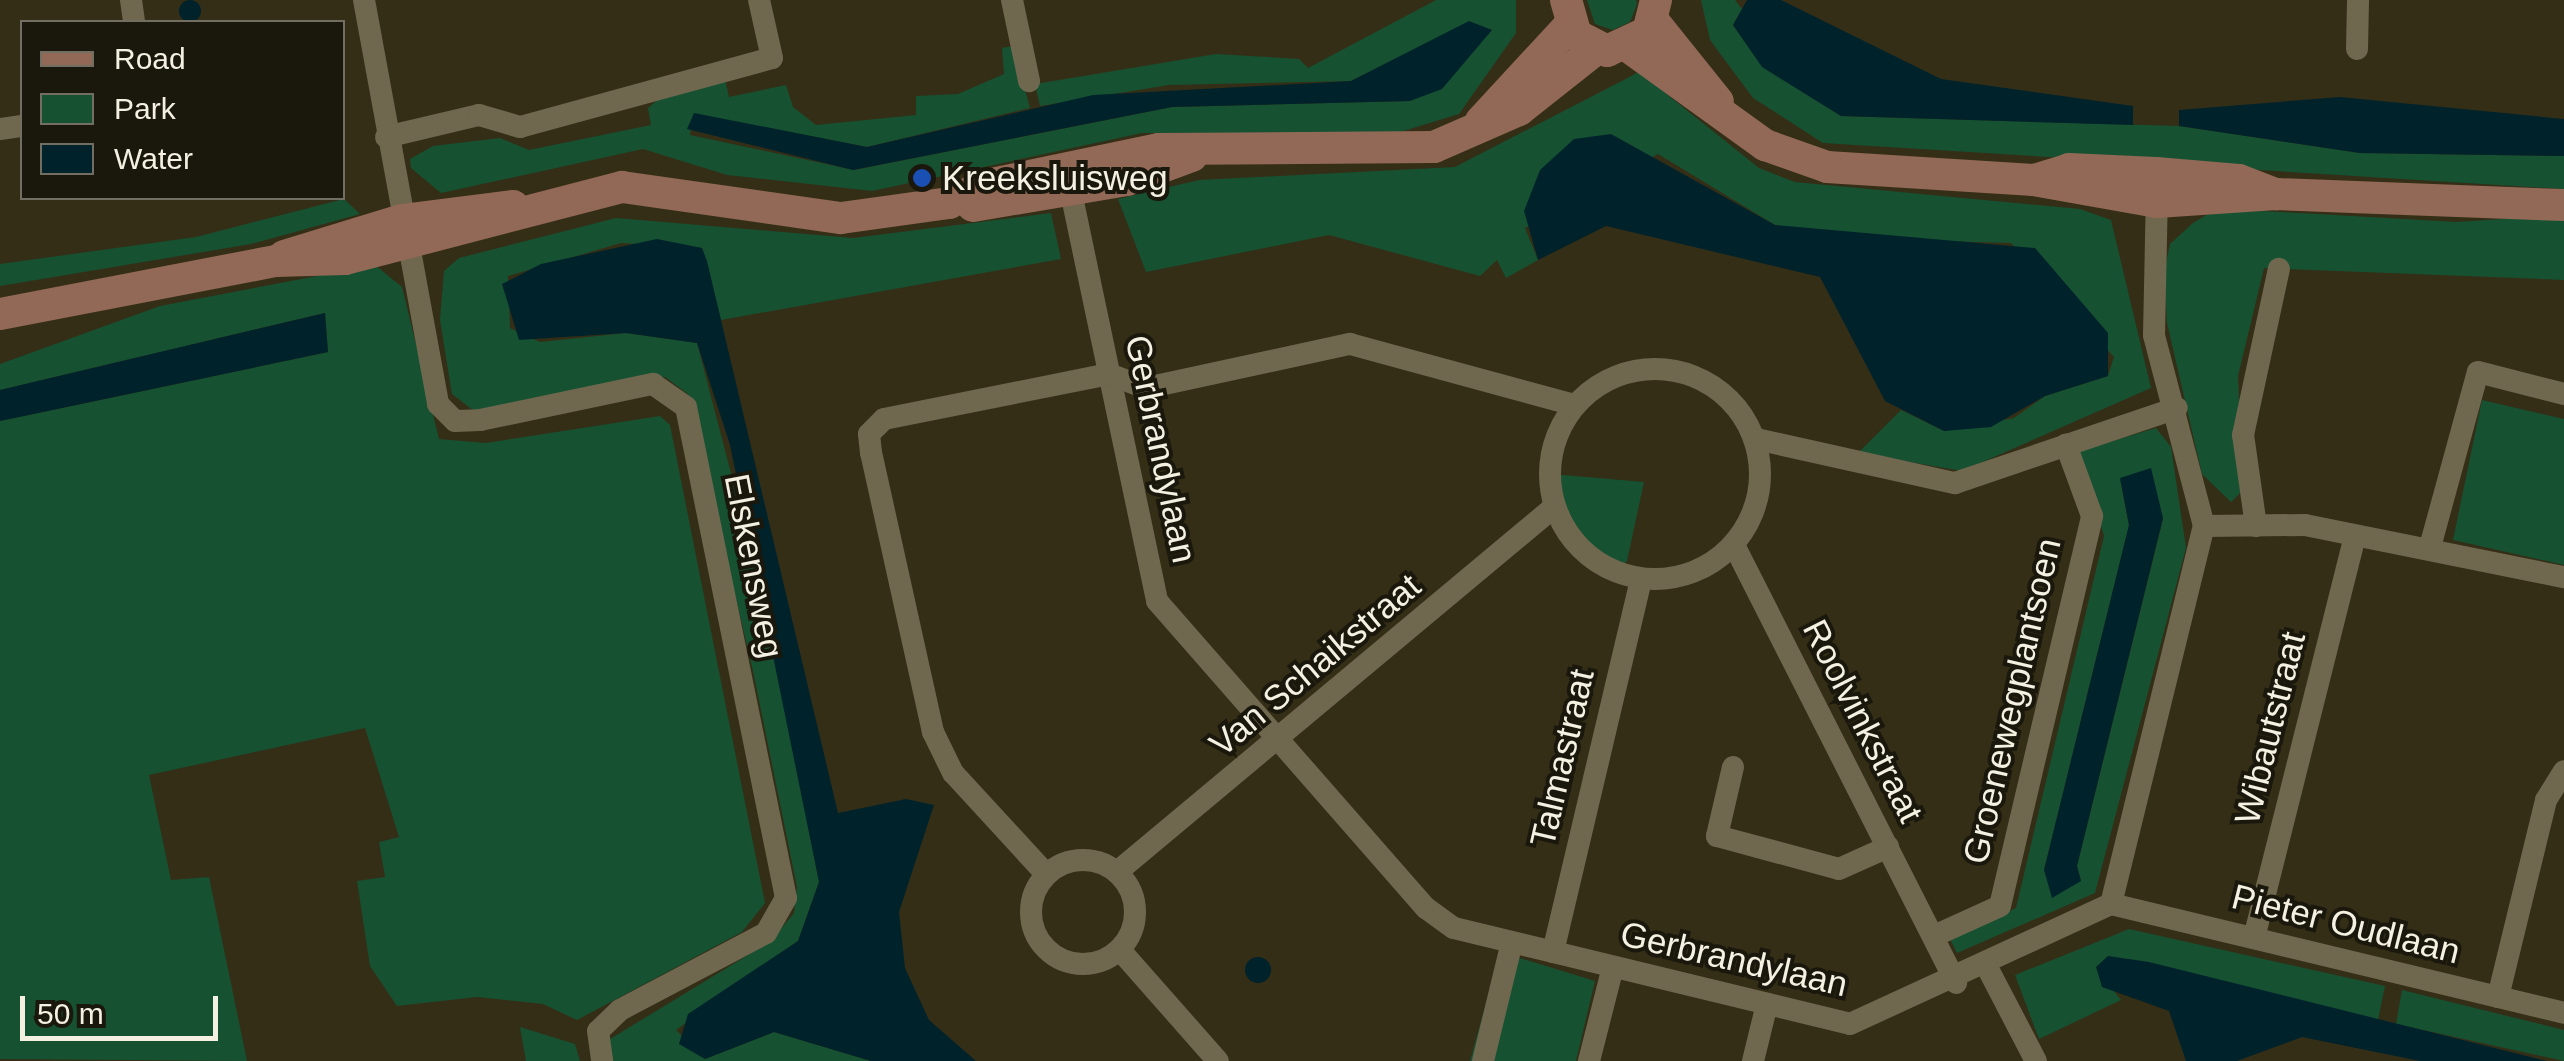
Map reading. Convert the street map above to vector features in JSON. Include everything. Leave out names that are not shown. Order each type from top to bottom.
[{"type":"street","points":[[364,0],[405,232]]},
{"type":"street","points":[[386,137],[478,115],[520,127],[772,58],[759,0]]},
{"type":"street","points":[[1012,0],[1029,81]]},
{"type":"street","points":[[2356,49],[2358,0]]},
{"type":"street","points":[[0,314],[276,261],[622,187],[841,218],[949,203],[978,207],[1068,179],[1164,171],[1200,152],[1391,152],[1471,134],[1519,110],[1612,48],[1655,11],[1739,129]]},
{"type":"street","points":[[1471,134],[1568,13],[1612,48],[1739,129],[1826,167],[2156,188],[2564,205]]},
{"type":"street","name":"Gerbrandylaan","points":[[1068,179],[1158,601],[1426,908],[1454,928],[1767,1004],[1868,1023],[2112,904]]},
{"type":"street","points":[[2112,904],[2204,526],[2154,335],[2156,188]]},
{"type":"street","name":"Elskensweg","points":[[405,232],[438,404],[455,421],[654,384],[686,406],[786,898],[766,933],[620,1010],[598,1030],[602,1061]]},
{"type":"street","points":[[2256,526],[2243,435],[2279,269]]},
{"type":"street","points":[[1046,874],[952,773],[932,732],[869,434],[884,420],[1108,374],[1146,388],[1350,344],[1575,405]]},
{"type":"street","points":[[1675,370],[1724,395],[1756,439],[1760,495],[1734,545],[1688,575],[1640,580],[1598,564],[1554,507],[1556,436],[1575,405],[1603,382],[1675,370]]},
{"type":"street","points":[[2430,547],[2478,372],[2564,394]]},
{"type":"street","points":[[1756,439],[1955,483],[2176,408]]},
{"type":"street","name":"Groenewegplantsoen","points":[[1934,936],[2000,906],[2092,516],[2066,445]]},
{"type":"street","name":"Van Schaikstraat","points":[[1118,872],[1280,743],[1554,507]]},
{"type":"street","points":[[2204,526],[2256,526],[2355,536],[2430,547],[2564,576]]},
{"type":"street","name":"Wibautstraat","points":[[2254,938],[2355,536]]},
{"type":"street","name":"Roolvinkstraat","points":[[1734,545],[1956,983]]},
{"type":"street","name":"Talmastraat","points":[[1552,952],[1640,580]]},
{"type":"street","points":[[1733,766],[1717,836],[1838,869],[1888,847]]},
{"type":"street","points":[[2498,997],[2546,800],[2564,771]]},
{"type":"street","points":[[1086,859],[1118,872],[1136,915],[1120,950],[1074,964],[1046,948],[1031,919],[1046,874],[1086,859]]},
{"type":"street","name":"Pieter Oudlaan","points":[[2112,904],[2564,1013]]},
{"type":"street","points":[[1483,1061],[1512,942]]},
{"type":"street","points":[[1120,950],[1218,1061]]},
{"type":"street","points":[[1589,1061],[1612,966]]},
{"type":"street","points":[[1987,967],[2036,1061]]},
{"type":"street","points":[[1753,1061],[1767,1004]]},
{"type":"green space","points":[[1436,0],[1516,0],[1516,33],[1459,114],[1397,133],[1142,133],[872,191],[727,175],[643,149],[441,193],[411,168],[410,159],[433,146],[500,138],[529,150],[651,125],[648,108],[667,92],[725,79],[729,97],[786,85],[793,107],[816,125],[916,115],[916,96],[958,94],[1004,74],[1002,48],[1013,46],[1030,108],[867,147],[694,114],[690,135],[854,170],[1172,107],[1410,101],[1492,30],[1469,22],[1351,81],[1169,85],[1040,106],[1035,84],[1216,54],[1299,59],[1308,68]]},
{"type":"green space","points":[[1587,0],[1636,0],[1637,4],[1630,22],[1613,30],[1595,24]]},
{"type":"green space","points":[[1701,0],[1735,0],[1742,9],[1733,25],[1763,67],[1841,116],[2179,126],[2360,153],[2564,156],[2564,189],[1823,143],[1753,98],[1710,40]]},
{"type":"green space","points":[[1639,72],[1759,168],[1795,182],[2080,209],[2111,220],[2151,388],[1962,471],[1858,453],[1901,410],[1944,431],[2014,418],[2045,396],[2108,376],[2114,357],[2011,243],[1867,239],[1775,225],[1658,154],[1525,228],[1538,260],[1506,278],[1497,260],[1480,276],[1329,235],[1146,272],[1118,199],[1199,180],[1455,167]]},
{"type":"green space","points":[[340,200],[360,214],[251,244],[0,286],[0,264],[196,237]]},
{"type":"green space","points":[[2263,211],[2457,222],[2564,215],[2564,280],[2264,268],[2238,376],[2243,490],[2231,502],[2202,474],[2167,323],[2164,272],[2170,244],[2193,223],[2210,213]]},
{"type":"green space","points":[[1051,213],[1061,259],[721,320],[702,248],[621,243],[508,276],[510,328],[540,342],[626,333],[697,343],[767,611],[819,882],[798,941],[676,1030],[705,1059],[774,1032],[871,1061],[608,1061],[602,1044],[771,941],[794,913],[797,887],[753,671],[688,394],[665,377],[474,411],[452,394],[440,320],[444,271],[459,258],[616,218],[853,238]]},
{"type":"green space","points":[[375,265],[402,287],[439,439],[486,443],[660,416],[670,425],[765,903],[742,932],[577,1020],[543,1004],[477,997],[397,1006],[370,966],[357,881],[385,877],[379,842],[399,837],[365,728],[149,775],[171,880],[209,877],[247,1061],[0,1059],[0,421],[328,352],[325,313],[0,390],[0,364],[160,306]]},
{"type":"green space","points":[[2482,400],[2564,419],[2564,565],[2453,540]]},
{"type":"green space","points":[[2156,428],[2171,447],[2186,548],[2095,893],[1957,953],[1950,939],[2016,908],[2104,536],[2079,451]],"holes":[[[2120,479],[2163,519],[2077,866],[2081,881],[2044,870],[2129,525]]]},
{"type":"green space","points":[[1551,474],[1644,482],[1627,561],[1614,573],[1566,530]]},
{"type":"green space","points":[[2129,929],[2385,986],[2378,1020],[2108,956],[2096,968],[2121,1000],[2039,1039],[2015,975]]},
{"type":"green space","points":[[1500,952],[1595,981],[1576,1061],[1470,1061]]},
{"type":"green space","points":[[2402,990],[2564,1030],[2564,1061],[2396,1024]]},
{"type":"green space","points":[[520,1027],[575,1044],[580,1061],[526,1061]]},
{"type":"water","points":[[186,0],[194,0],[201,7],[197,20],[183,20],[179,15],[179,7]]},
{"type":"water","points":[[1747,0],[1781,0],[1941,79],[2133,106],[2133,125],[1841,116],[1762,67],[1733,25]]},
{"type":"water","points":[[1469,21],[1492,30],[1442,89],[1410,101],[1172,107],[853,170],[687,129],[694,113],[867,147],[1093,95],[1351,81]]},
{"type":"water","points":[[2340,97],[2564,119],[2564,156],[2360,153],[2179,126],[2179,110]]},
{"type":"water","points":[[1611,134],[1775,225],[2035,248],[2108,333],[2108,376],[2045,396],[1991,427],[1944,431],[1885,401],[1820,277],[1606,226],[1538,260],[1524,211],[1540,170],[1574,139]]},
{"type":"water","points":[[657,239],[702,248],[707,261],[838,813],[906,799],[934,805],[899,912],[905,968],[929,1020],[976,1061],[871,1061],[774,1032],[705,1059],[679,1044],[688,1014],[798,941],[819,882],[730,445],[697,343],[626,333],[519,340],[502,284],[541,264]]},
{"type":"water","points":[[325,313],[328,352],[0,421],[0,390]]},
{"type":"water","points":[[2151,468],[2163,518],[2077,866],[2081,881],[2052,898],[2044,870],[2129,525],[2120,478]]},
{"type":"water","points":[[2108,956],[2149,962],[2547,1061],[2420,1061],[2302,1037],[2237,1061],[2186,1061],[2169,1011],[2102,987],[2096,967]]},
{"type":"water","points":[[1258,957],[1267,961],[1271,970],[1267,979],[1258,983],[1249,979],[1245,970],[1249,961]]},
{"type":"place","name":"Kreeksluisweg","points":[[922,178]]}]
